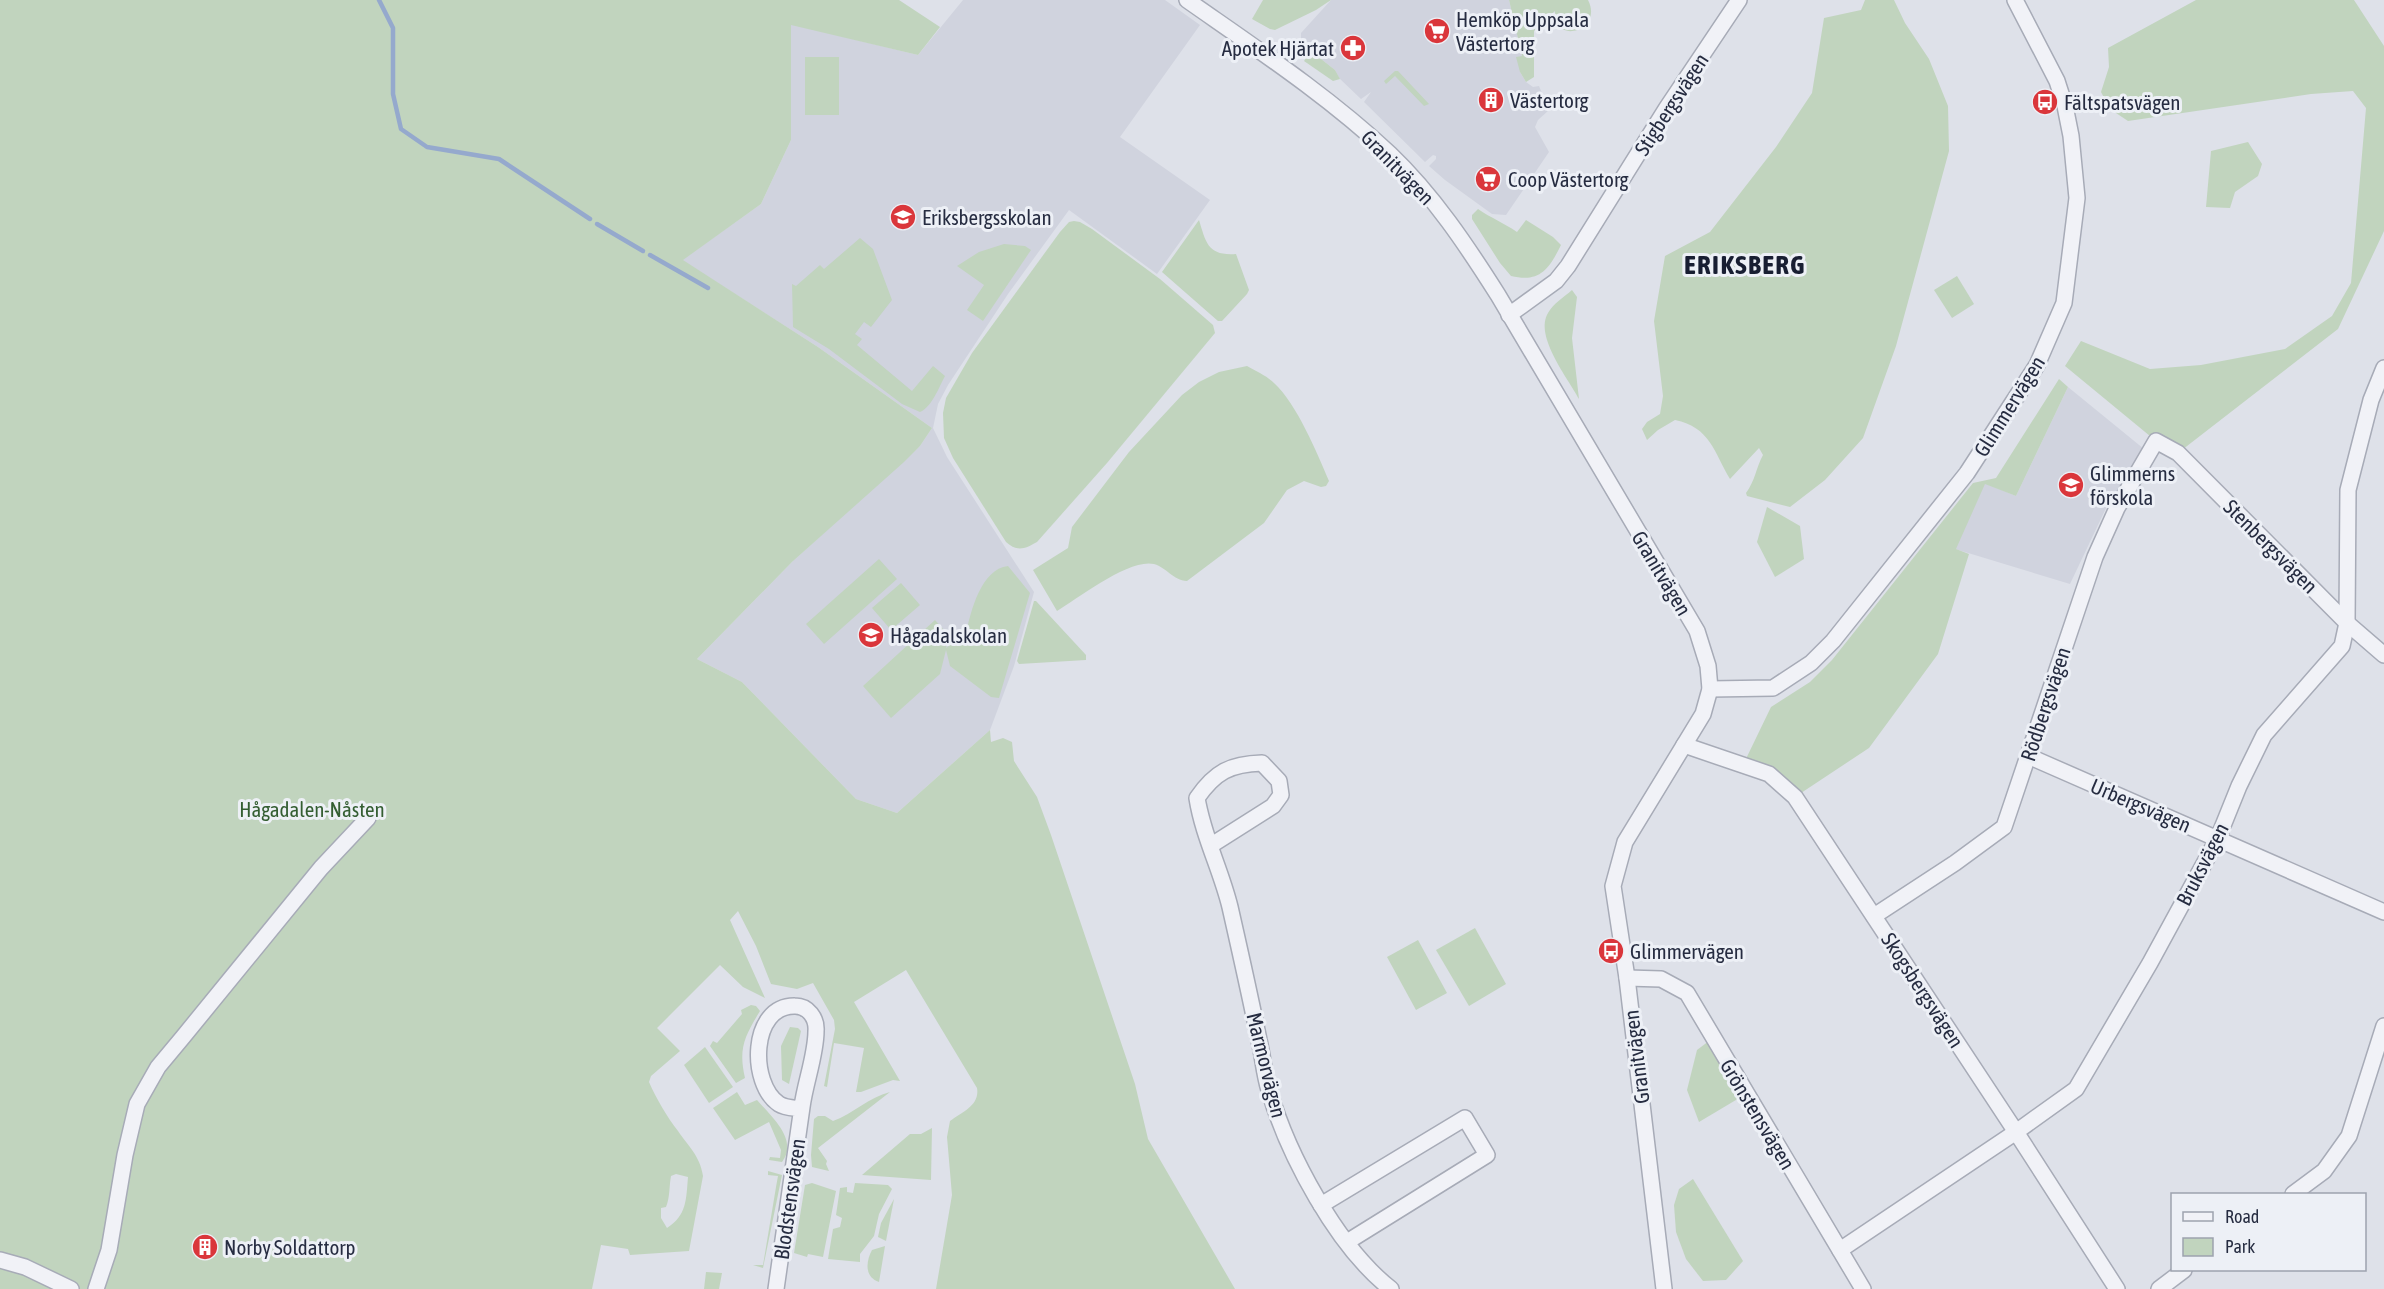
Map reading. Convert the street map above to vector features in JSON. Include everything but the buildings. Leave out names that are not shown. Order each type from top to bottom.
[{"type":"street","name":"Granitvägen","points":[[1187,0],[1322,96],[1391,155],[1420,186],[1477,261],[1697,631],[1708,666],[1710,689],[1703,714],[1625,842],[1613,886],[1627,978],[1664,1289]]},
{"type":"street","name":"Stigbergsvägen","points":[[1509,315],[1556,281],[1568,266],[1666,109],[1739,0]]},
{"type":"street","name":"Glimmervägen","points":[[1710,689],[1773,688],[1811,663],[1833,641],[1967,473],[2037,365],[2048,343],[2064,303],[2070,259],[2076,198],[2072,143],[2065,106],[2057,81],[2015,0]]},
{"type":"street","name":"Bruksvägen","points":[[1840,1250],[2076,1089],[2150,963],[2218,838],[2239,786],[2264,735],[2342,646],[2347,623],[2348,490],[2370,400],[2384,369]]},
{"type":"street","name":"Stenbergsvägen","points":[[2156,441],[2178,453],[2347,623],[2384,655]]},
{"type":"street","name":"Rödbergsvägen","points":[[1874,916],[1955,863],[2004,827],[2095,557],[2117,508],[2156,441]]},
{"type":"street","name":"Skogsbergsvägen","points":[[1684,745],[1769,774],[1795,797],[2117,1289]]},
{"type":"street","name":"Urbergsvägen","points":[[2028,756],[2384,912]]},
{"type":"street","name":"Marmorvägen","points":[[1210,846],[1271,809],[1281,795],[1279,781],[1262,763],[1244,764],[1226,769],[1208,781],[1197,798],[1201,821],[1229,904],[1268,1088],[1286,1136],[1321,1205],[1347,1242],[1378,1279],[1392,1289]]},
{"type":"street","points":[[96,1289],[109,1250],[123,1165],[137,1104],[158,1067],[321,868],[368,818]]},
{"type":"street","name":"Grönstensvägen","points":[[1627,978],[1661,979],[1687,993],[1863,1289]]},
{"type":"street","name":"Blodstensvägen","points":[[776,1289],[801,1109],[817,1030],[808,1010],[796,1006],[778,1011],[766,1023],[759,1044],[760,1066],[762,1080],[776,1101],[781,1106],[801,1109]]},
{"type":"street","points":[[2294,1193],[2324,1171],[2349,1136],[2384,1026]]},
{"type":"street","points":[[1321,1205],[1465,1118],[1487,1155],[1347,1242]]},
{"type":"street","points":[[0,1260],[25,1267],[71,1289]]},
{"type":"street","points":[[2159,1289],[2182,1271]]},
{"type":"shaded area","name":"Eriksbergsskolan","points":[[963,0],[1165,0],[1200,25],[1120,137],[1210,200],[1157,274],[1069,210],[1008,294],[938,404],[933,428],[947,457],[1034,592],[1014,666],[990,730],[897,813],[856,799],[742,682],[697,659],[792,562],[920,446],[932,428],[818,347],[682,260],[761,204],[791,140],[791,24],[918,55]]},
{"type":"shaded area","points":[[1331,0],[1509,0],[1522,56],[1520,72],[1526,82],[1533,87],[1539,86],[1549,110],[1538,120],[1535,127],[1549,152],[1506,215],[1492,214],[1445,180],[1429,166],[1436,156],[1433,155],[1425,162],[1364,102],[1371,92],[1361,99],[1339,78],[1335,70],[1301,43],[1301,33]]},
{"type":"shaded area","name":"Glimmerns förskola","points":[[2068,387],[2144,449],[2107,506],[2070,584],[1955,549],[1985,483],[2016,496]]},
{"type":"green space","name":"Hågadalen-Nåsten","points":[[0,0],[899,0],[940,27],[918,55],[791,25],[791,140],[761,204],[683,260],[818,347],[932,428],[920,446],[904,462],[792,562],[697,659],[742,682],[856,799],[897,813],[990,730],[991,742],[1003,738],[1012,742],[1014,761],[1037,797],[1051,835],[1135,1084],[1148,1139],[1235,1289],[936,1289],[952,1195],[947,1137],[950,1121],[973,1104],[977,1088],[906,970],[854,1002],[900,1081],[893,1080],[856,1092],[864,1048],[834,1043],[827,1087],[824,1086],[835,1029],[834,1020],[813,983],[797,989],[771,984],[756,946],[738,911],[730,920],[765,998],[743,987],[720,965],[657,1028],[680,1051],[651,1076],[649,1082],[658,1101],[697,1157],[702,1169],[703,1176],[689,1251],[630,1255],[628,1249],[601,1245],[592,1289],[0,1289]],"holes":[[[676,1174],[688,1177],[686,1200],[682,1212],[667,1228],[661,1218],[661,1208],[666,1207],[671,1176]]]},
{"type":"green space","points":[[1263,0],[1331,0],[1275,30],[1252,19]]},
{"type":"green space","points":[[1509,0],[1588,0],[1591,11],[1589,20],[1576,30],[1568,31],[1561,28],[1556,22],[1555,11],[1534,31],[1534,77],[1526,82],[1520,72],[1516,57],[1522,56]]},
{"type":"green space","points":[[1865,0],[1894,0],[1905,23],[1929,59],[1948,106],[1949,151],[1896,346],[1863,438],[1825,480],[1790,507],[1747,496],[1746,493],[1763,455],[1759,448],[1730,479],[1710,442],[1696,428],[1687,423],[1675,420],[1647,440],[1642,429],[1647,422],[1660,414],[1663,396],[1654,321],[1665,256],[1710,232],[1776,147],[1812,93],[1824,18],[1861,10]]},
{"type":"green space","points":[[2196,0],[2354,0],[2384,46],[2384,231],[2338,329],[2178,453],[2156,441],[2065,366],[2081,341],[2150,369],[2201,365],[2285,349],[2332,316],[2351,283],[2366,108],[2353,91],[2311,94],[2128,121],[2110,109],[2101,92],[2109,67],[2108,48]]},
{"type":"green space","points":[[1311,51],[1335,70],[1340,79],[1333,81],[1304,61]]},
{"type":"green space","points":[[805,57],[839,57],[839,115],[805,115]]},
{"type":"green space","points":[[1398,71],[1429,104],[1424,106],[1395,76],[1386,84],[1384,81]]},
{"type":"green space","points":[[2248,142],[2262,164],[2258,176],[2235,192],[2230,208],[2206,207],[2211,151]]},
{"type":"green space","points":[[1478,209],[1517,232],[1526,220],[1553,237],[1561,245],[1548,267],[1536,276],[1521,278],[1511,276],[1472,219],[1472,215]]},
{"type":"green space","points":[[1199,220],[1206,241],[1214,250],[1219,253],[1236,254],[1249,290],[1222,321],[1218,321],[1162,272]]},
{"type":"green space","points":[[1074,221],[1092,229],[1160,279],[1213,325],[1215,333],[1107,463],[1037,542],[1025,548],[1017,548],[1006,542],[953,458],[944,438],[943,413],[946,398],[972,353],[1060,232],[1069,222]]},
{"type":"green space","points":[[860,238],[873,249],[892,300],[871,327],[864,322],[855,334],[862,339],[857,345],[912,391],[933,366],[945,376],[932,401],[920,412],[902,404],[829,349],[793,327],[792,284],[796,286],[820,265],[824,269]]},
{"type":"green space","points":[[1004,244],[1025,246],[1031,250],[983,321],[967,310],[984,285],[957,266],[979,252]]},
{"type":"green space","points":[[1957,276],[1974,304],[1952,318],[1934,290]]},
{"type":"green space","points":[[1572,290],[1577,297],[1572,338],[1579,399],[1554,357],[1545,333],[1548,313]]},
{"type":"green space","points":[[1247,366],[1271,380],[1291,403],[1306,429],[1329,481],[1326,486],[1321,487],[1304,481],[1287,490],[1264,523],[1187,581],[1154,564],[1144,564],[1104,580],[1057,611],[1033,570],[1068,548],[1072,527],[1129,452],[1182,395],[1199,382],[1219,372]]},
{"type":"green space","points":[[2059,379],[2068,387],[2016,496],[1985,484],[1956,549],[1969,554],[1938,654],[1869,748],[1795,797],[1743,765],[1771,707],[1810,682],[1832,660],[1973,483],[1996,478]]},
{"type":"green space","points":[[1767,507],[1800,526],[1804,559],[1775,577],[1757,542]]},
{"type":"green space","points":[[879,559],[897,579],[824,644],[806,624]]},
{"type":"green space","points":[[1008,566],[1030,593],[999,698],[991,697],[950,666],[946,650],[940,674],[891,718],[863,686],[935,620],[949,636],[946,648],[966,633],[974,603],[984,583],[999,569]]},
{"type":"green space","points":[[901,583],[920,605],[891,630],[872,608]]},
{"type":"green space","points":[[1034,601],[1086,655],[1086,660],[1019,664],[1017,661]]},
{"type":"green space","points":[[1475,928],[1506,984],[1469,1006],[1436,950]]},
{"type":"green space","points":[[1418,940],[1447,993],[1416,1010],[1387,957]]},
{"type":"green space","points":[[751,1005],[756,1006],[760,1011],[744,1043],[742,1058],[745,1078],[736,1083],[710,1046],[713,1041],[717,1043],[742,1014],[741,1010]]},
{"type":"green space","points":[[790,1027],[801,1031],[789,1084],[782,1080],[781,1046]]},
{"type":"green space","points":[[1713,1038],[1746,1094],[1699,1122],[1687,1090],[1697,1050]]},
{"type":"green space","points":[[705,1047],[733,1087],[709,1103],[684,1065]]},
{"type":"green space","points":[[737,1092],[745,1105],[757,1100],[776,1121],[787,1145],[782,1162],[769,1160],[770,1157],[780,1158],[781,1150],[769,1122],[735,1140],[713,1108]]},
{"type":"green space","points":[[890,1092],[818,1148],[827,1161],[829,1171],[812,1167],[814,1119],[818,1116],[825,1116],[833,1121],[882,1094]]},
{"type":"green space","points":[[932,1128],[931,1180],[862,1175],[910,1134],[921,1134]]},
{"type":"green space","points":[[768,1171],[782,1175],[763,1268],[753,1265],[763,1265],[778,1176],[768,1175]]},
{"type":"green space","points":[[1693,1179],[1743,1261],[1726,1280],[1703,1281],[1686,1259],[1676,1232],[1674,1205],[1679,1189]]},
{"type":"green space","points":[[812,1183],[836,1191],[823,1257],[808,1254],[807,1257],[794,1253],[805,1185]]},
{"type":"green space","points":[[855,1183],[888,1185],[892,1189],[879,1214],[874,1236],[860,1254],[860,1262],[828,1259],[833,1229],[840,1227],[842,1218],[836,1215],[840,1188],[847,1187],[847,1192],[853,1193]]},
{"type":"green space","points":[[894,1199],[886,1241],[878,1237],[881,1223]]},
{"type":"green space","points":[[885,1246],[879,1282],[874,1280],[869,1273],[868,1259],[872,1250]]},
{"type":"green space","points":[[706,1272],[722,1273],[719,1289],[704,1289]]},
{"type":"waterway","points":[[379,0],[393,28],[393,94],[401,129],[427,147],[499,159],[590,219]]},
{"type":"waterway","points":[[597,224],[643,251]]},
{"type":"waterway","points":[[650,255],[708,288]]},
{"type":"place","name":"Hemköp Uppsala Västertorg","points":[[1437,31]]},
{"type":"place","name":"Apotek Hjärtat","points":[[1353,48]]},
{"type":"place","name":"Västertorg","points":[[1491,100]]},
{"type":"place","name":"Fältspatsvägen","points":[[2045,102]]},
{"type":"place","name":"Coop Västertorg","points":[[1488,179]]},
{"type":"place","name":"Eriksbergsskolan","points":[[903,217]]},
{"type":"place","name":"Glimmerns förskola","points":[[2071,485]]},
{"type":"place","name":"Hågadalskolan","points":[[871,635]]},
{"type":"place","name":"Glimmervägen","points":[[1611,951]]},
{"type":"place","name":"Norby Soldattorp","points":[[205,1247]]},
{"type":"district","name":"ERIKSBERG","points":[[1745,264]]}]
